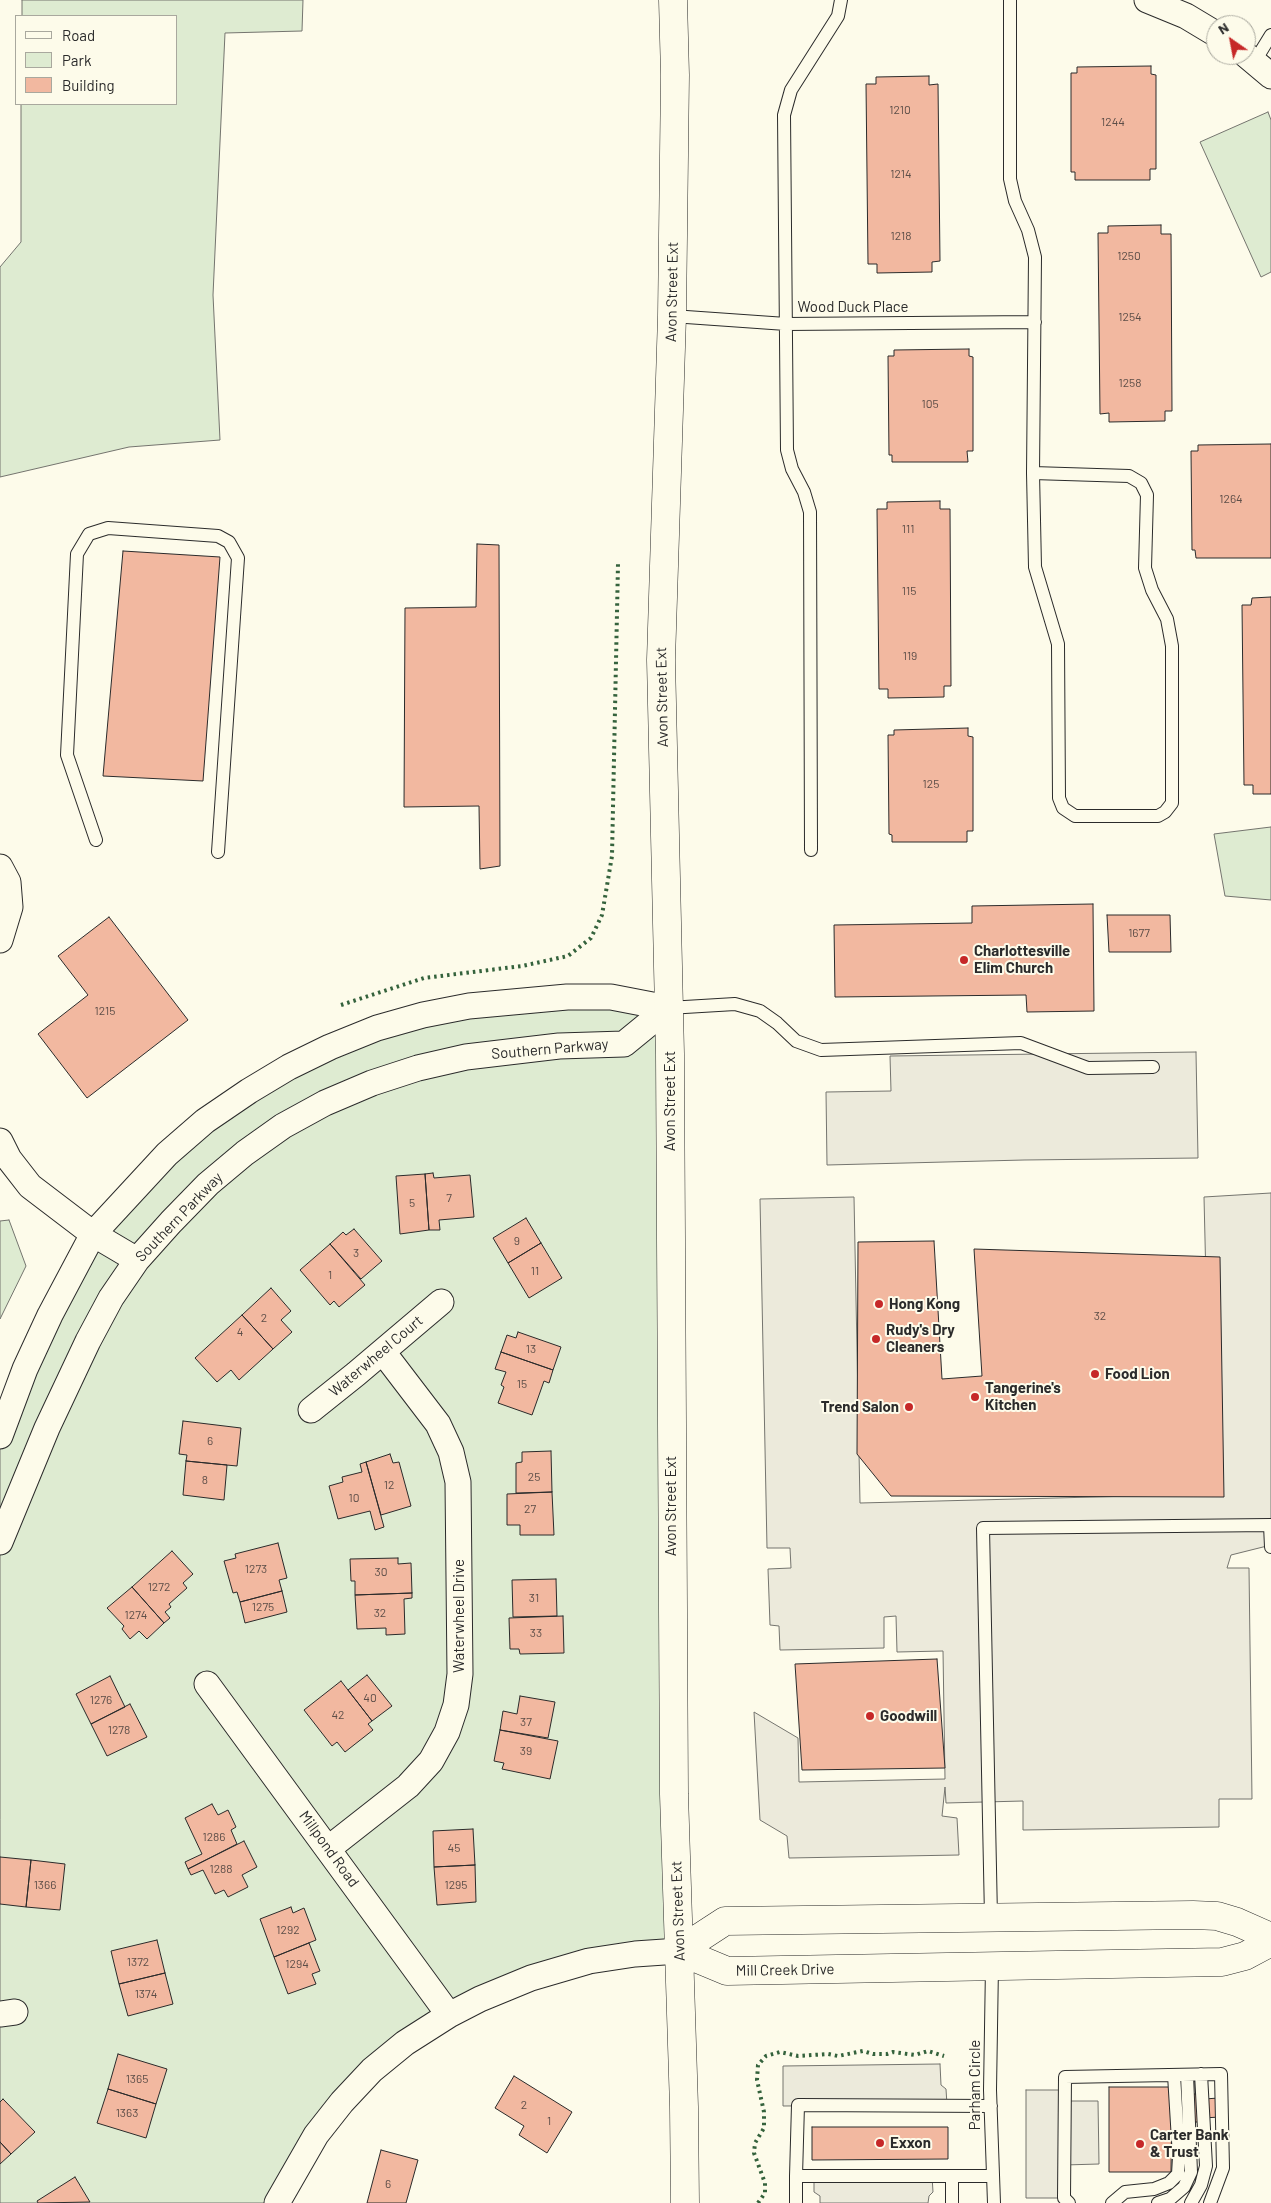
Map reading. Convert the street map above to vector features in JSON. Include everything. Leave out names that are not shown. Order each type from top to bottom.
[{"type":"main road","name":"Avon Street Ext","points":[[674,0],[672,316],[661,660],[670,1064],[671,1575],[685,2203]]},
{"type":"main road","points":[[679,1951],[725,1921],[1193,1915],[1217,1916],[1238,1922],[1271,1937]]},
{"type":"main road","name":"Mill Creek Drive","points":[[679,1951],[727,1971],[1222,1962],[1245,1956],[1271,1942]]},
{"type":"street","points":[[1147,0],[1189,8],[1206,24]]},
{"type":"street","points":[[0,867],[8,882],[10,907],[0,940]]},
{"type":"street","points":[[0,1436],[24,1369],[93,1234],[167,1154],[205,1121],[289,1067],[330,1047],[377,1028],[423,1015],[469,1006],[568,997],[611,997],[668,1008]]},
{"type":"street","name":"Southern Parkway","points":[[0,1542],[48,1428],[88,1341],[111,1298],[137,1260],[208,1184],[245,1153],[283,1126],[325,1103],[372,1083],[418,1068],[466,1057],[559,1046],[624,1044],[668,1008]]},
{"type":"street","points":[[0,1142],[9,1159],[30,1186],[93,1234],[137,1260]]},
{"type":"street","name":"Waterwheel Court","points":[[311,1410],[441,1302]]},
{"type":"street","name":"Waterwheel Drive","points":[[328,1848],[408,1786],[431,1761],[447,1732],[456,1705],[460,1674],[458,1482],[451,1452],[438,1424],[383,1352]]},
{"type":"street","name":"Millpond Road","points":[[207,1684],[449,2015]]},
{"type":"street","name":"Mill Creek Drive","points":[[277,2203],[316,2136],[342,2102],[372,2070],[398,2049],[449,2015],[480,1998],[531,1978],[589,1961],[635,1954],[679,1951]]},
{"type":"lane","points":[[811,850],[810,512],[804,492],[792,469],[787,450],[784,115],[791,90],[838,16],[841,0]]},
{"type":"lane","points":[[1010,0],[1010,179],[1015,201],[1028,230],[1034,257],[1033,473],[1035,567],[1058,644],[1059,798],[1063,808],[1075,816],[1158,816],[1165,812],[1172,803],[1172,646],[1167,619],[1152,590],[1146,568],[1147,495],[1141,483],[1129,476],[1033,473]]},
{"type":"lane","points":[[1257,64],[1271,35]]},
{"type":"lane","name":"Wood Duck Place","points":[[672,316],[786,324],[1035,322]]},
{"type":"lane","points":[[96,840],[67,755],[77,554],[89,534],[108,528],[218,536],[229,542],[238,558],[218,852]]},
{"type":"lane","points":[[668,1008],[735,1004],[760,1011],[777,1023],[796,1041],[821,1050],[1021,1043],[1088,1068],[1153,1067]]},
{"type":"lane","points":[[991,1917],[983,1528],[1270,1525],[1271,1547]]},
{"type":"lane","name":"Parham Circle","points":[[992,1966],[991,2106],[994,2203]]},
{"type":"lane","points":[[1191,2203],[1201,2184],[1206,2166],[1201,2074]]},
{"type":"lane","points":[[1069,2203],[1064,2198],[1065,2076],[1221,2074],[1223,2168],[1210,2203]]},
{"type":"lane","points":[[1112,2203],[1125,2192],[1154,2189],[1169,2183],[1178,2174],[1181,2075]]},
{"type":"lane","points":[[1158,2203],[1170,2199],[1184,2187],[1192,2172],[1181,2075]]},
{"type":"lane","points":[[796,2203],[798,2105],[991,2106]]},
{"type":"lane","points":[[796,2176],[993,2176]]},
{"type":"lane","points":[[952,2176],[952,2203]]},
{"type":"green space","points":[[22,0],[303,0],[302,31],[225,33],[213,295],[220,440],[129,447],[0,477],[0,267],[21,242],[21,105],[178,105],[178,15],[22,15]]},
{"type":"green space","points":[[1268,112],[1271,120],[1271,272],[1261,277],[1200,142]]},
{"type":"green space","points":[[1271,827],[1271,900],[1225,896],[1214,834]]},
{"type":"green space","points":[[469,1006],[668,1008],[679,1951],[589,1961],[405,2043],[277,2203],[0,2203],[0,1436],[25,1369],[137,1186],[289,1067]]},
{"type":"green space","points":[[9,1220],[26,1266],[0,1319],[0,1221]]},
{"type":"shaded area","points":[[1196,1052],[1198,1158],[827,1165],[826,1092],[891,1091],[890,1056]]},
{"type":"shaded area","points":[[1271,1193],[1271,1545],[1231,1555],[1227,1568],[1249,1568],[1252,1799],[1219,1799],[1219,1827],[1023,1830],[1023,1801],[946,1803],[945,1787],[942,1816],[957,1818],[959,1855],[789,1858],[787,1836],[760,1820],[754,1712],[798,1738],[799,1782],[945,1779],[943,1651],[897,1652],[896,1616],[884,1617],[884,1648],[780,1650],[779,1626],[770,1625],[768,1569],[791,1568],[790,1548],[767,1548],[760,1199],[854,1197],[860,1503],[1211,1494],[1204,1197]]},
{"type":"shaded area","points":[[940,2064],[941,2085],[946,2089],[947,2105],[783,2106],[783,2066]]},
{"type":"shaded area","points":[[1026,2090],[1064,2090],[1065,2101],[1098,2101],[1099,2164],[1064,2165],[1064,2198],[1026,2198]]},
{"type":"shaded area","points":[[814,2176],[932,2176],[933,2192],[929,2196],[928,2203],[820,2203],[820,2196],[814,2192]]},
{"type":"building","points":[[1151,66],[1151,74],[1156,75],[1156,169],[1150,169],[1150,180],[1075,180],[1075,172],[1071,172],[1071,73],[1077,73],[1077,67]]},
{"type":"building","points":[[929,76],[929,85],[938,84],[940,261],[932,262],[932,272],[877,273],[877,264],[868,264],[866,84],[876,84],[876,77]]},
{"type":"building","points":[[1161,225],[1161,234],[1171,234],[1172,411],[1165,411],[1165,421],[1109,422],[1109,413],[1100,414],[1098,233],[1108,233],[1108,226]]},
{"type":"building","points":[[969,349],[969,356],[973,357],[973,451],[967,451],[968,462],[892,462],[892,455],[889,455],[888,356],[894,356],[894,350]]},
{"type":"building","points":[[1271,444],[1271,558],[1196,558],[1195,550],[1192,550],[1191,451],[1198,451],[1198,445]]},
{"type":"building","points":[[940,501],[940,509],[950,509],[951,686],[944,686],[944,697],[888,698],[888,689],[879,689],[877,509],[887,509],[887,502]]},
{"type":"building","points":[[477,544],[499,545],[500,866],[480,869],[479,806],[404,807],[405,608],[476,607]]},
{"type":"building","points":[[123,551],[220,557],[203,781],[103,776]]},
{"type":"building","points":[[1271,597],[1271,794],[1253,794],[1253,785],[1244,785],[1242,605],[1251,605],[1252,598]]},
{"type":"building","points":[[968,728],[968,736],[973,737],[973,831],[967,831],[967,842],[892,842],[892,835],[889,834],[888,735],[894,735],[894,730]]},
{"type":"building","name":"Charlottesville Elim Church","points":[[1093,904],[1094,1011],[1027,1012],[1026,995],[835,997],[834,925],[972,923],[972,906]]},
{"type":"building","points":[[1107,915],[1170,915],[1171,952],[1109,952]]},
{"type":"building","points":[[109,917],[188,1020],[87,1098],[38,1034],[88,995],[58,956]]},
{"type":"building","points":[[433,1173],[434,1178],[470,1175],[474,1217],[439,1220],[440,1230],[429,1230],[425,1174]]},
{"type":"building","points":[[425,1174],[429,1230],[400,1234],[396,1176]]},
{"type":"building","points":[[526,1218],[541,1243],[508,1263],[493,1238]]},
{"type":"building","points":[[354,1229],[382,1261],[361,1279],[330,1244],[343,1232],[346,1235]]},
{"type":"building","points":[[934,1241],[942,1379],[982,1376],[974,1249],[1220,1257],[1224,1497],[891,1496],[857,1454],[858,1242]]},
{"type":"building","points":[[541,1243],[562,1278],[529,1298],[508,1263]]},
{"type":"building","points":[[330,1244],[365,1285],[339,1307],[334,1301],[330,1305],[300,1270]]},
{"type":"building","points":[[271,1288],[291,1311],[281,1320],[292,1332],[273,1349],[242,1315]]},
{"type":"building","points":[[242,1315],[273,1349],[239,1380],[231,1370],[217,1382],[195,1358]]},
{"type":"building","points":[[518,1332],[561,1347],[553,1370],[501,1352],[507,1335],[516,1338]]},
{"type":"building","points":[[501,1352],[553,1370],[549,1383],[544,1381],[532,1415],[498,1403],[504,1387],[501,1385],[506,1372],[495,1369]]},
{"type":"building","points":[[183,1421],[241,1428],[237,1466],[186,1461],[187,1455],[179,1454]]},
{"type":"building","points":[[551,1451],[552,1492],[516,1493],[516,1463],[522,1462],[522,1452]]},
{"type":"building","points":[[390,1454],[393,1463],[399,1462],[411,1506],[381,1515],[366,1462]]},
{"type":"building","points":[[186,1461],[227,1465],[224,1500],[183,1495]]},
{"type":"building","points":[[366,1462],[384,1527],[375,1530],[370,1511],[338,1519],[329,1486],[343,1482],[342,1477],[362,1472],[360,1464]]},
{"type":"building","points":[[552,1492],[554,1535],[520,1535],[520,1525],[507,1525],[507,1494]]},
{"type":"building","points":[[278,1543],[287,1578],[279,1580],[282,1591],[240,1602],[237,1592],[233,1593],[224,1561],[236,1558],[235,1554]]},
{"type":"building","points":[[172,1551],[193,1574],[183,1583],[187,1588],[169,1604],[171,1607],[165,1612],[170,1618],[164,1623],[132,1587]]},
{"type":"building","points":[[398,1558],[398,1564],[411,1563],[412,1593],[355,1595],[355,1581],[351,1581],[350,1559]]},
{"type":"building","points":[[556,1579],[557,1616],[513,1617],[512,1580]]},
{"type":"building","points":[[132,1587],[164,1623],[147,1639],[139,1631],[130,1639],[122,1629],[124,1626],[107,1608]]},
{"type":"building","points":[[282,1591],[287,1612],[245,1623],[240,1602]]},
{"type":"building","points":[[412,1593],[412,1598],[404,1599],[405,1634],[386,1635],[386,1628],[357,1629],[355,1595]]},
{"type":"building","points":[[563,1616],[564,1653],[520,1654],[519,1649],[510,1649],[509,1618]]},
{"type":"building","name":"Goodwill","points":[[937,1659],[945,1768],[802,1770],[795,1664]]},
{"type":"building","points":[[367,1675],[392,1706],[372,1721],[348,1690]]},
{"type":"building","points":[[110,1676],[125,1707],[91,1724],[76,1694]]},
{"type":"building","points":[[341,1681],[372,1721],[368,1724],[373,1730],[345,1752],[337,1742],[332,1746],[304,1710]]},
{"type":"building","points":[[520,1696],[555,1702],[548,1738],[500,1730],[503,1711],[517,1714]]},
{"type":"building","points":[[130,1704],[147,1737],[107,1756],[91,1724]]},
{"type":"building","points":[[500,1730],[558,1741],[550,1779],[502,1769],[504,1763],[494,1761]]},
{"type":"building","points":[[212,1804],[218,1815],[228,1810],[236,1827],[231,1830],[237,1844],[188,1869],[185,1862],[202,1854],[185,1818]]},
{"type":"building","points":[[473,1829],[475,1865],[434,1867],[433,1831]]},
{"type":"building","points":[[244,1841],[257,1867],[242,1875],[248,1887],[228,1897],[224,1890],[215,1894],[203,1870],[191,1875],[188,1869]]},
{"type":"building","points":[[0,1857],[31,1860],[26,1907],[0,1904]]},
{"type":"building","points":[[31,1860],[65,1864],[60,1910],[26,1907]]},
{"type":"building","points":[[475,1865],[476,1902],[437,1905],[434,1867]]},
{"type":"building","points":[[291,1907],[293,1913],[304,1908],[316,1940],[274,1957],[260,1919]]},
{"type":"building","points":[[157,1940],[165,1973],[119,1984],[111,1951]]},
{"type":"building","points":[[309,1943],[320,1971],[312,1974],[316,1984],[288,1994],[274,1957]]},
{"type":"building","points":[[165,1973],[173,2004],[128,2016],[119,1984]]},
{"type":"building","points":[[118,2054],[167,2069],[156,2104],[108,2089]]},
{"type":"building","points":[[514,2076],[572,2112],[547,2153],[519,2135],[524,2126],[495,2108]]},
{"type":"building","name":"Carter Bank & Trust","points":[[1109,2087],[1172,2087],[1171,2172],[1109,2172]]},
{"type":"building","points":[[108,2089],[156,2104],[146,2138],[97,2123]]},
{"type":"building","points":[[1181,2094],[1204,2094],[1204,2099],[1219,2098],[1220,2117],[1203,2118],[1203,2122],[1181,2122]]},
{"type":"building","points":[[3,2099],[35,2132],[11,2154],[0,2142],[0,2102]]},
{"type":"building","name":"Exxon","points":[[812,2127],[948,2127],[948,2159],[812,2160]]},
{"type":"building","points":[[0,2142],[11,2154],[0,2164]]},
{"type":"building","points":[[381,2150],[418,2160],[406,2203],[367,2203]]},
{"type":"building","points":[[75,2177],[90,2202],[38,2203],[37,2201]]},
{"type":"hedge","points":[[341,1005],[424,978],[522,966],[568,956],[591,938],[602,915],[612,856],[618,564]]},
{"type":"hedge","points":[[758,2203],[765,2193],[765,2183],[754,2153],[755,2143],[764,2128],[764,2112],[757,2080],[758,2065],[766,2056],[780,2052],[798,2056],[828,2054],[838,2056],[863,2051],[873,2054],[893,2052],[915,2055],[928,2051],[944,2056]]},
{"type":"place","name":"Charlottesville Elim Church","points":[[964,960]]},
{"type":"place","name":"Hong Kong","points":[[879,1304]]},
{"type":"place","name":"Rudy's Dry Cleaners","points":[[876,1339]]},
{"type":"place","name":"Food Lion","points":[[1095,1374]]},
{"type":"place","name":"Tangerine's Kitchen","points":[[975,1397]]},
{"type":"place","name":"Trend Salon","points":[[909,1407]]},
{"type":"place","name":"Goodwill","points":[[870,1716]]},
{"type":"place","name":"Exxon","points":[[880,2143]]},
{"type":"place","name":"Carter Bank & Trust","points":[[1140,2144]]}]
